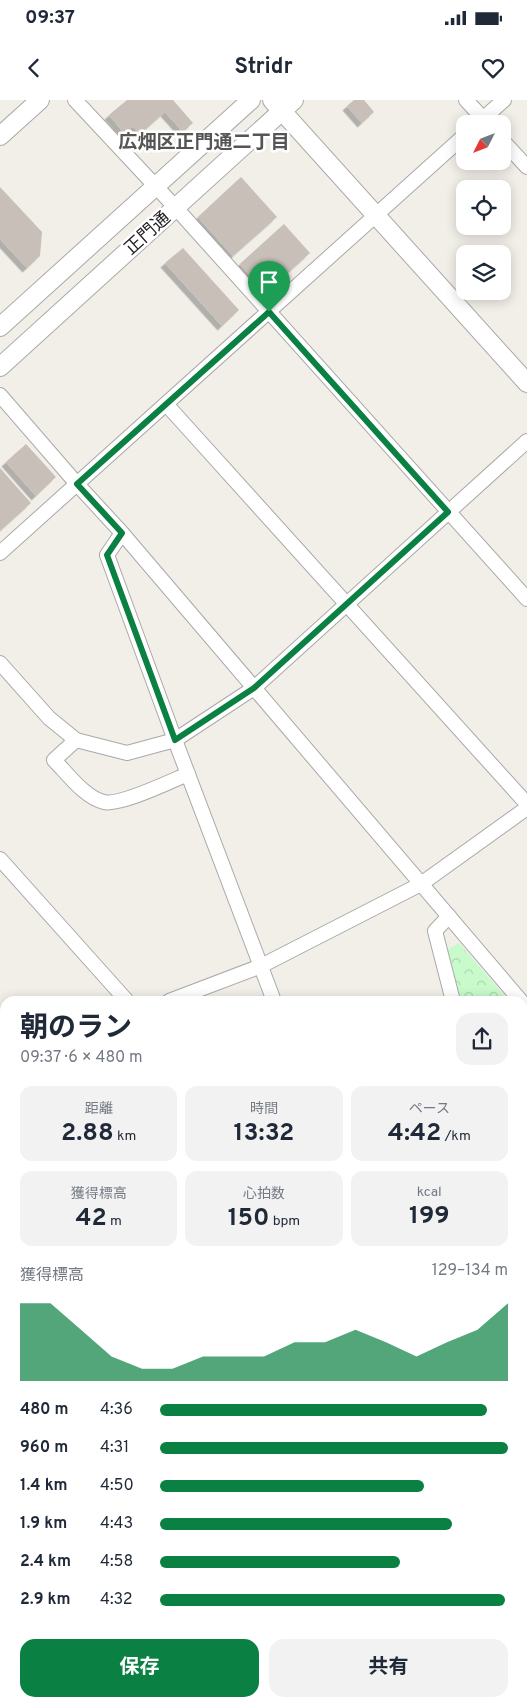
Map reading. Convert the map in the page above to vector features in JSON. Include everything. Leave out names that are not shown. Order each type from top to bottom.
[{"type":"street","points":[[0,136],[40,100]]},
{"type":"street","points":[[75,100],[176,208],[527,599]]},
{"type":"street","name":"正門通","points":[[0,327],[251,100]]},
{"type":"street","points":[[466,100],[478,115]]},
{"type":"street","points":[[490,115],[504,100]]},
{"type":"street","points":[[283,104],[376,215],[527,383]]},
{"type":"street","name":"正門通","points":[[0,367],[176,208],[283,104]]},
{"type":"street","points":[[0,553],[456,143]]},
{"type":"street","points":[[511,150],[527,167]]},
{"type":"street","points":[[0,395],[122,533],[517,996]]},
{"type":"street","points":[[166,404],[527,804]]},
{"type":"street","points":[[0,663],[49,718],[76,740],[127,753],[175,740],[254,688],[527,441]]},
{"type":"street","points":[[122,533],[107,555],[272,996]]},
{"type":"street","points":[[76,740],[54,760],[84,791],[103,802],[117,802],[188,774]]},
{"type":"street","points":[[182,996],[260,966],[421,884],[527,808]]},
{"type":"street","points":[[0,859],[123,996]]},
{"type":"street","points":[[449,916],[435,931],[452,996]]},
{"type":"green space","points":[[459,943],[505,996],[459,996],[446,950]]},
{"type":"building","points":[[127,100],[173,100],[193,123],[183,132],[165,112],[140,134],[133,126],[125,134],[109,115]]},
{"type":"building","points":[[354,100],[364,100],[374,112],[362,123],[347,106]]},
{"type":"building","points":[[241,177],[277,217],[233,256],[198,217]]},
{"type":"building","points":[[0,187],[42,232],[40,256],[27,268],[0,239]]},
{"type":"building","points":[[284,224],[310,253],[266,293],[240,264]]},
{"type":"building","points":[[183,248],[239,310],[222,326],[165,263]]},
{"type":"building","points":[[26,444],[56,477],[36,496],[6,462]]},
{"type":"building","points":[[0,468],[31,503],[0,531]]},
{"type":"district","name":"広畑区正門通二丁目","points":[[204,143]]},
{"type":"route","points":[[269,312],[448,512],[254,688],[175,740],[107,555],[122,533],[77,484],[269,312]]}]
